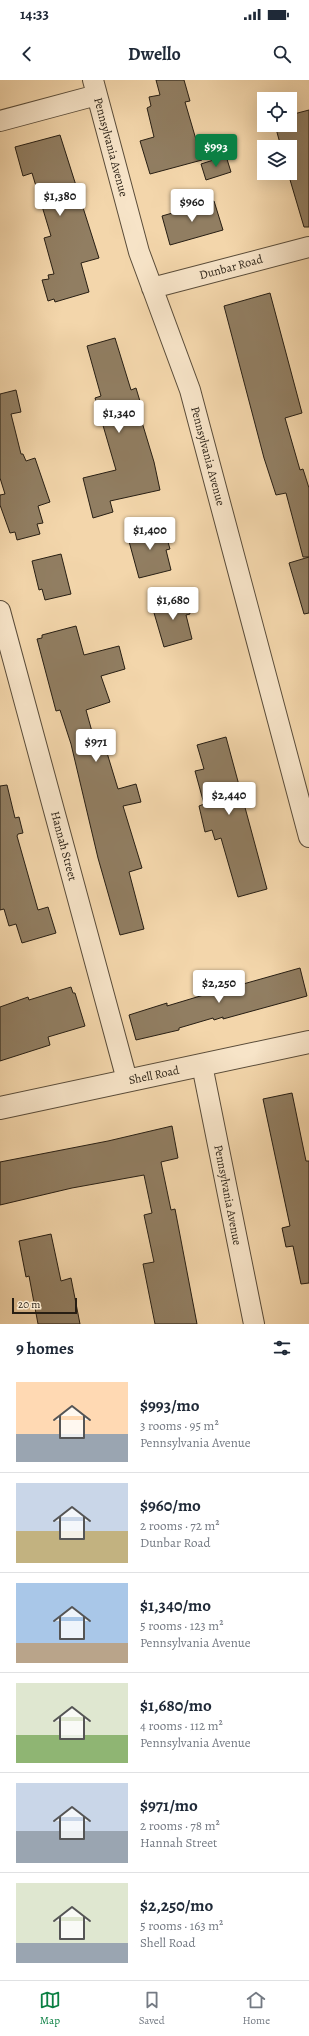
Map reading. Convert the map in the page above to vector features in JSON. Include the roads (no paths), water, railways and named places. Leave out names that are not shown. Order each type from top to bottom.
[{"type":"street","points":[[0,121],[95,87]]},
{"type":"street","name":"Pennsylvania Avenue","points":[[95,87],[139,252],[190,390],[309,836]]},
{"type":"street","name":"Dunbar Road","points":[[152,288],[309,247]]},
{"type":"street","name":"Hannah Street","points":[[0,611],[127,1080]]},
{"type":"street","name":"Shell Road","points":[[0,1108],[309,1042]]},
{"type":"street","name":"Pennsylvania Avenue","points":[[202,1065],[254,1324]]}]
